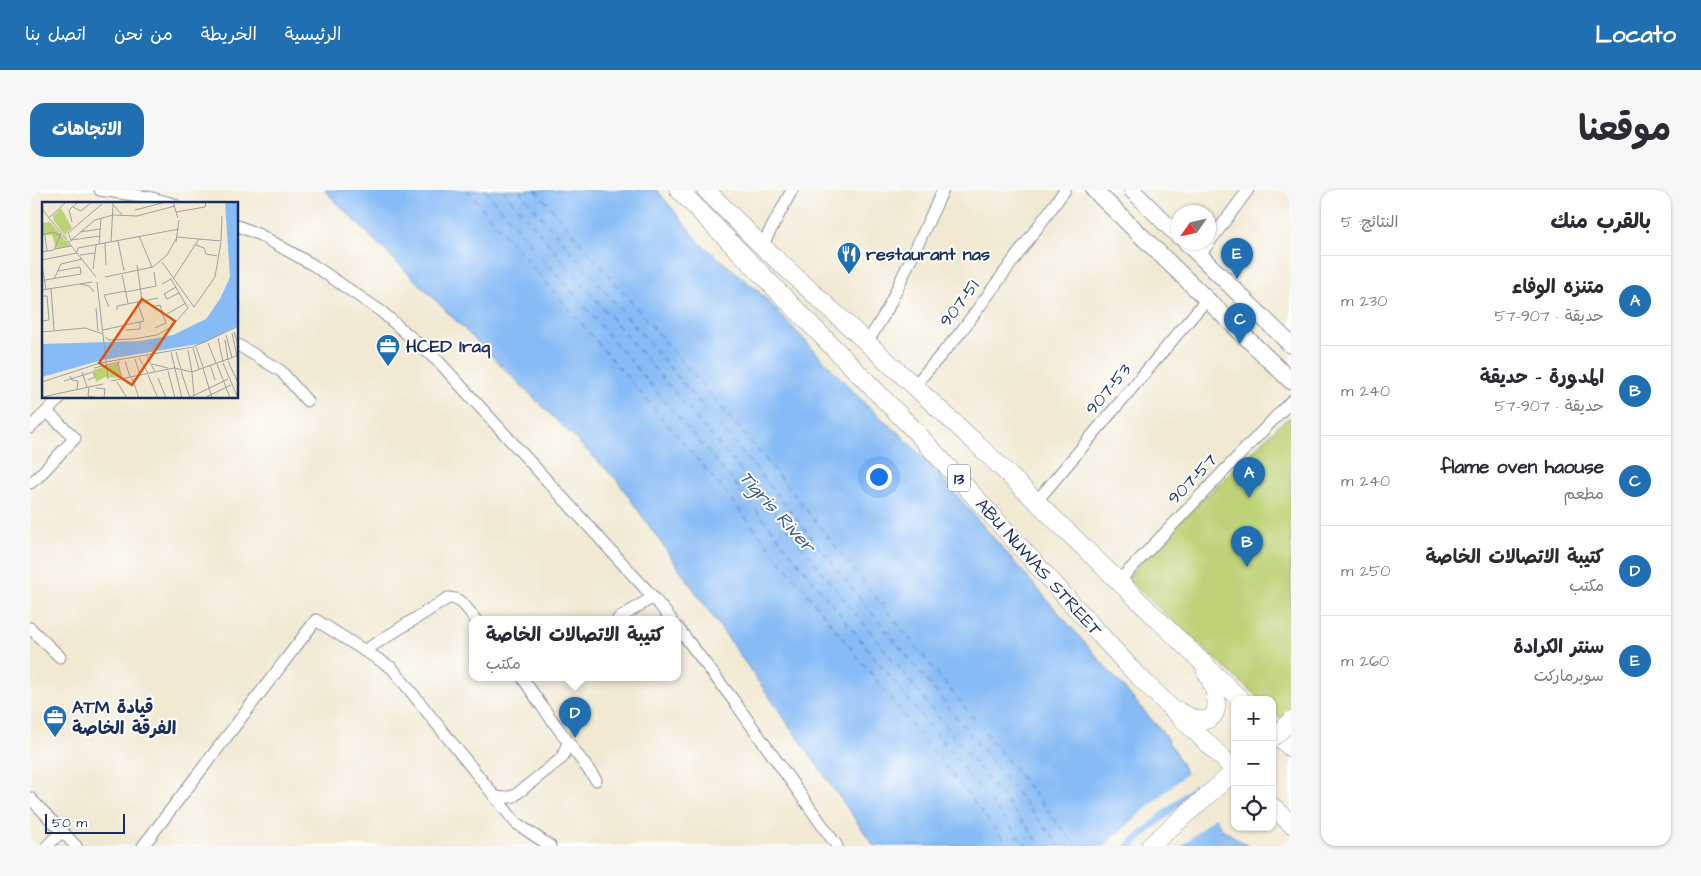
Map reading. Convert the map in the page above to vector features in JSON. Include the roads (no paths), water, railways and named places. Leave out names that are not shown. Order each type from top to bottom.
[{"type":"main road","name":"ABU NUWAS STREET","points":[[679,190],[916,431],[1134,672],[1231,766]]},
{"type":"main road","name":"13","points":[[706,190],[762,246],[975,442],[1237,696]]},
{"type":"main road","points":[[1094,190],[1291,381]]},
{"type":"main road","points":[[1132,190],[1171,229]]},
{"type":"main road","points":[[1193,250],[1291,345]]},
{"type":"main road","points":[[1134,672],[1176,709],[1188,717],[1201,720],[1208,719],[1218,708],[1218,699],[1214,685],[1204,669],[1163,625]]},
{"type":"main road","points":[[1276,734],[1291,721]]},
{"type":"main road","points":[[1276,734],[1291,748]]},
{"type":"main road","points":[[1276,749],[1291,736]]},
{"type":"main road","points":[[1150,846],[1231,774]]},
{"type":"main road","points":[[1167,846],[1231,790]]},
{"type":"main road","points":[[1276,810],[1291,824]]},
{"type":"street","points":[[100,190],[148,197],[167,202]]},
{"type":"street","points":[[762,246],[792,190]]},
{"type":"street","points":[[867,343],[887,310],[943,190]]},
{"type":"street","name":"907-51","points":[[914,386],[960,333],[1065,190]]},
{"type":"street","points":[[1199,256],[1248,190]]},
{"type":"street","points":[[239,226],[260,235],[313,265],[382,312],[440,363],[654,597],[668,616]]},
{"type":"street","name":"907-53","points":[[1036,502],[1207,299]]},
{"type":"street","points":[[239,346],[281,371],[307,401]]},
{"type":"street","points":[[30,428],[59,399]]},
{"type":"street","name":"907-57","points":[[1118,582],[1291,401]]},
{"type":"street","points":[[30,483],[38,478],[75,438],[47,412]]},
{"type":"street","points":[[623,616],[654,597]]},
{"type":"street","points":[[364,651],[448,598],[454,598],[460,602],[472,616]]},
{"type":"street","points":[[143,846],[316,620],[392,668],[516,823],[550,846]]},
{"type":"street","points":[[30,628],[60,657]]},
{"type":"street","points":[[681,632],[734,701],[837,846]]},
{"type":"street","points":[[525,681],[540,705],[596,780]]},
{"type":"street","points":[[494,796],[503,798],[514,796],[562,758],[568,742]]},
{"type":"street","points":[[30,798],[76,846]]},
{"type":"street","points":[[47,846],[62,831]]},
{"type":"water","name":"Tigris River","points":[[324,190],[657,190],[700,243],[757,290],[866,405],[924,458],[1163,733],[1222,829],[1248,846],[874,846],[617,480]]},
{"type":"place","name":"restaurant nas","points":[[849,275]]},
{"type":"place","name":"سنتر الكرادة","points":[[1237,279]]},
{"type":"place","name":"flame oven haouse","points":[[1240,344]]},
{"type":"place","name":"HCED Iraq","points":[[388,367]]},
{"type":"place","name":"متنزه الوفاء","points":[[1249,498]]},
{"type":"place","name":"المدورة - حديقة","points":[[1247,567]]},
{"type":"place","name":"ATM قيادة الفرقة الخاصة","points":[[55,738]]},
{"type":"place","name":"كتيبة الاتصالات الخاصة","points":[[575,738]]}]
